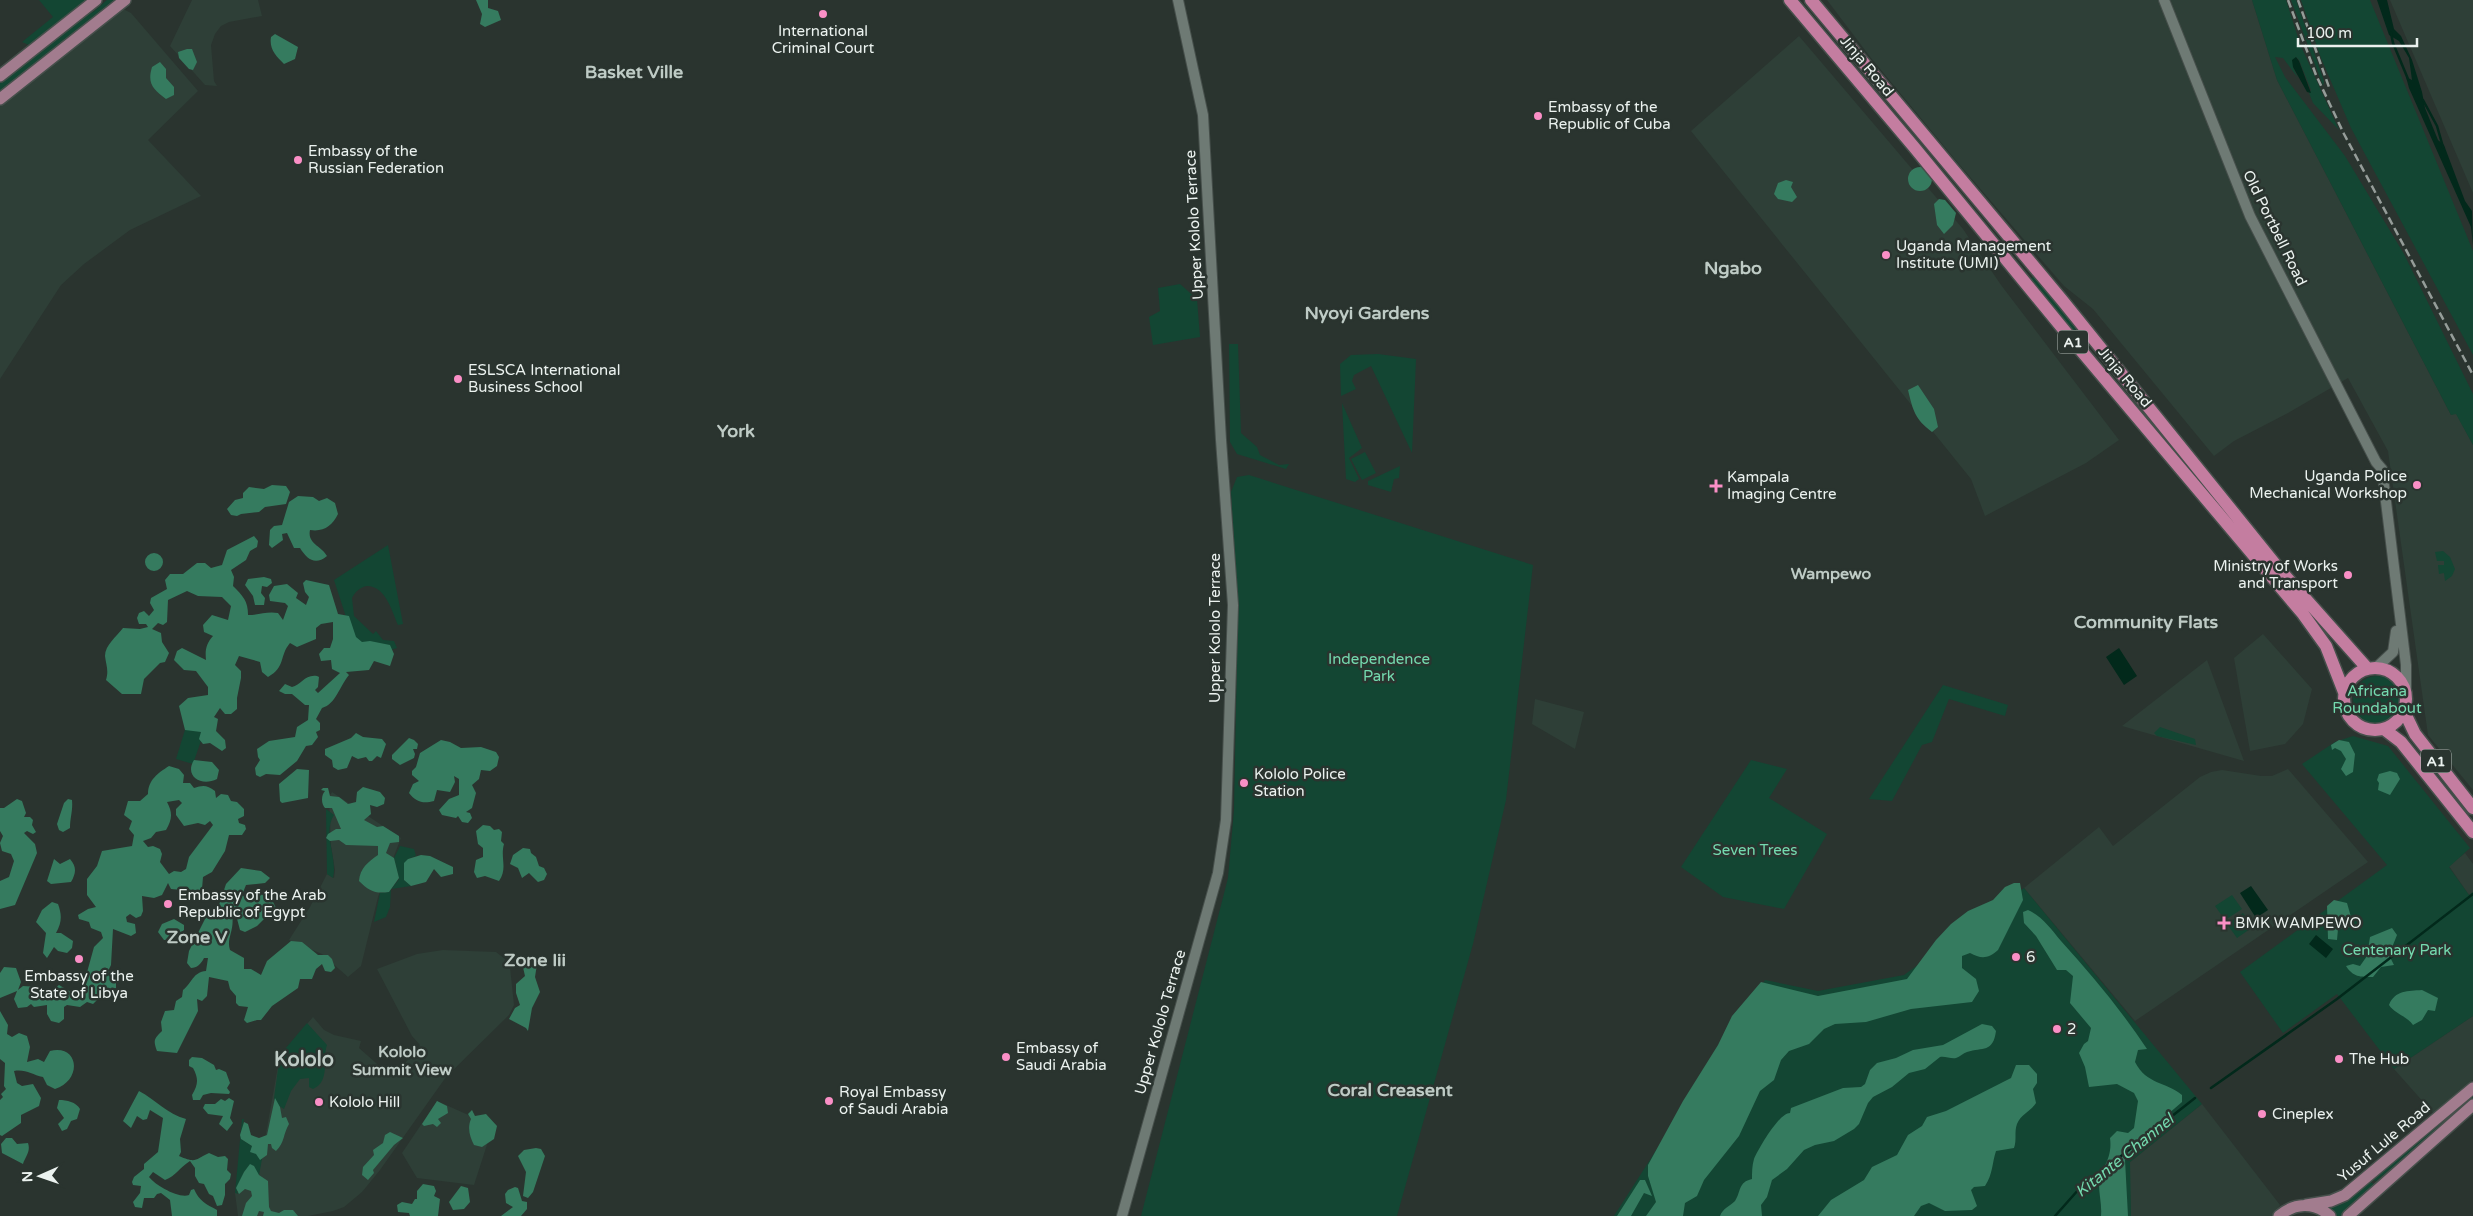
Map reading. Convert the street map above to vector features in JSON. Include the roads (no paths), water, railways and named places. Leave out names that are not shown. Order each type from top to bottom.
[{"type":"highway","name":"Jinja Road","points":[[1790,0],[2303,614],[2326,646],[2344,692]]},
{"type":"highway","name":"Jinja Road","points":[[1812,0],[2086,329],[2279,570],[2372,668]]},
{"type":"highway","points":[[2025,283],[2027,276],[2038,271]]},
{"type":"highway","points":[[2073,341],[2084,337],[2086,329]]},
{"type":"highway","points":[[2344,692],[2356,674],[2372,668]]},
{"type":"highway","name":"A1","points":[[2372,668],[2395,675],[2406,691]]},
{"type":"highway","points":[[2384,729],[2399,719],[2404,711],[2406,691]]},
{"type":"highway","name":"A1","points":[[2344,692],[2344,706],[2355,723],[2363,729],[2374,731],[2384,729],[2401,742],[2473,832]]},
{"type":"highway","name":"A1","points":[[2404,711],[2415,734],[2473,808]]},
{"type":"main road","points":[[0,76],[96,0]]},
{"type":"main road","points":[[0,99],[125,0]]},
{"type":"main road","name":"Upper Kololo Terrace","points":[[1122,1216],[1218,873],[1226,820],[1233,627],[1231,566],[1220,440],[1203,115],[1178,0]]},
{"type":"main road","name":"Old Portbell Road","points":[[2164,0],[2250,216],[2383,473],[2406,666],[2406,691]]},
{"type":"main road","name":"Old Portbell Road","points":[[2372,668],[2393,652],[2396,643],[2396,629],[2376,462]]},
{"type":"main road","name":"Yusuf Lule Road","points":[[2279,1216],[2295,1206],[2331,1201],[2345,1195],[2473,1088]]},
{"type":"main road","name":"Yusuf Lule Road","points":[[2348,1216],[2473,1105]]},
{"type":"main road","points":[[2306,1205],[2318,1208],[2330,1216]]},
{"type":"waterway","points":[[2391,33],[2393,43],[2408,79]]},
{"type":"waterway","points":[[2423,100],[2437,126],[2443,147]]},
{"type":"waterway","points":[[2211,1088],[2337,999],[2473,894]]},
{"type":"waterway","name":"Kitante Channel","points":[[2055,1216],[2079,1189],[2195,1098]]},
{"type":"railway","points":[[2288,0],[2316,75],[2344,134],[2473,375]]},
{"type":"railway","points":[[2298,0],[2330,90]]},
{"type":"place","name":"International Criminal Court","points":[[823,14]]},
{"type":"place","name":"Embassy of the Republic of Cuba","points":[[1538,116]]},
{"type":"place","name":"Embassy of the Russian Federation","points":[[298,160]]},
{"type":"place","name":"Uganda Management Institute (UMI)","points":[[1886,255]]},
{"type":"place","name":"ESLSCA International Business School","points":[[458,379]]},
{"type":"place","name":"Uganda Police Mechanical Workshop","points":[[2417,485]]},
{"type":"place","name":"Kampala Imaging Centre","points":[[1716,486]]},
{"type":"place","name":"Ministry of Works and Transport","points":[[2348,575]]},
{"type":"place","name":"Kololo Police Station","points":[[1244,783]]},
{"type":"place","name":"Embassy of the Arab Republic of Egypt","points":[[168,904]]},
{"type":"place","name":"BMK WAMPEWO","points":[[2224,923]]},
{"type":"place","name":"6","points":[[2016,957]]},
{"type":"place","name":"Embassy of the State of Libya","points":[[79,959]]},
{"type":"place","name":"2","points":[[2057,1029]]},
{"type":"place","name":"Embassy of Saudi Arabia","points":[[1006,1057]]},
{"type":"place","name":"The Hub","points":[[2339,1059]]},
{"type":"place","name":"Royal Embassy of Saudi Arabia","points":[[829,1101]]},
{"type":"place","name":"Kololo Hill","points":[[319,1102]]},
{"type":"place","name":"Cineplex","points":[[2262,1114]]},
{"type":"district","name":"Basket Ville","points":[[634,72]]},
{"type":"district","name":"Ngabo","points":[[1733,268]]},
{"type":"district","name":"Nyoyi Gardens","points":[[1367,313]]},
{"type":"district","name":"York","points":[[736,431]]},
{"type":"district","name":"Wampewo","points":[[1831,573]]},
{"type":"district","name":"Community Flats","points":[[2146,622]]},
{"type":"district","name":"Zone V","points":[[197,937]]},
{"type":"district","name":"Zone Iii","points":[[535,960]]},
{"type":"district","name":"Kololo","points":[[304,1059]]},
{"type":"district","name":"Kololo Summit View","points":[[402,1060]]},
{"type":"district","name":"Coral Creasent","points":[[1390,1090]]},
{"type":"park label","name":"Independence Park","points":[[1379,668]]},
{"type":"park label","name":"Africana Roundabout","points":[[2377,700]]},
{"type":"park label","name":"Seven Trees","points":[[1755,850]]},
{"type":"park label","name":"Centenary Park","points":[[2397,950]]}]
